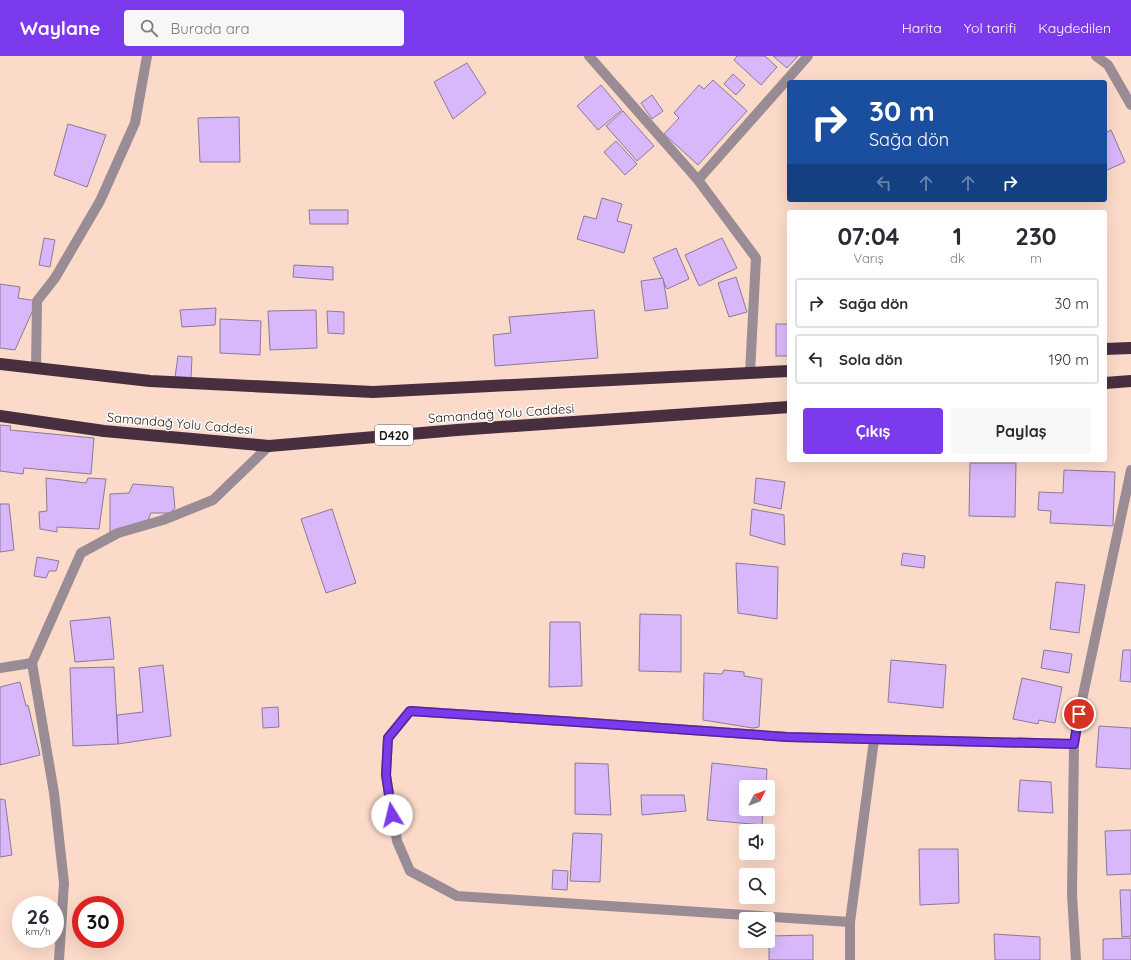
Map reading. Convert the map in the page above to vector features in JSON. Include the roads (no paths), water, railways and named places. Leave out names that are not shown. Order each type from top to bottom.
[{"type":"highway","points":[[1107,349],[1131,348]]},
{"type":"highway","name":"Samandağ Yolu Caddesi","points":[[0,364],[150,382],[373,392],[787,371]]},
{"type":"highway","points":[[1107,383],[1131,381]]},
{"type":"highway","name":"Samandağ Yolu Caddesi","points":[[0,416],[104,430],[269,446],[457,430],[787,406]]},
{"type":"street","points":[[36,368],[37,301],[55,278],[100,201],[135,123],[146,56]]},
{"type":"street","points":[[589,56],[698,180],[756,258],[750,373]]},
{"type":"street","points":[[698,180],[808,56]]},
{"type":"street","points":[[1096,56],[1108,66],[1131,105]]},
{"type":"street","points":[[59,960],[64,883],[54,793],[32,662],[81,553],[118,533],[163,520],[213,500],[269,446]]},
{"type":"street","points":[[1076,960],[1072,895],[1074,744],[1079,714],[1131,470]]},
{"type":"street","points":[[0,668],[32,662]]},
{"type":"street","points":[[850,922],[457,896],[410,871],[397,841],[386,775],[388,738],[410,711],[787,737],[1074,744]]},
{"type":"street","points":[[850,960],[850,922],[874,740]]}]
